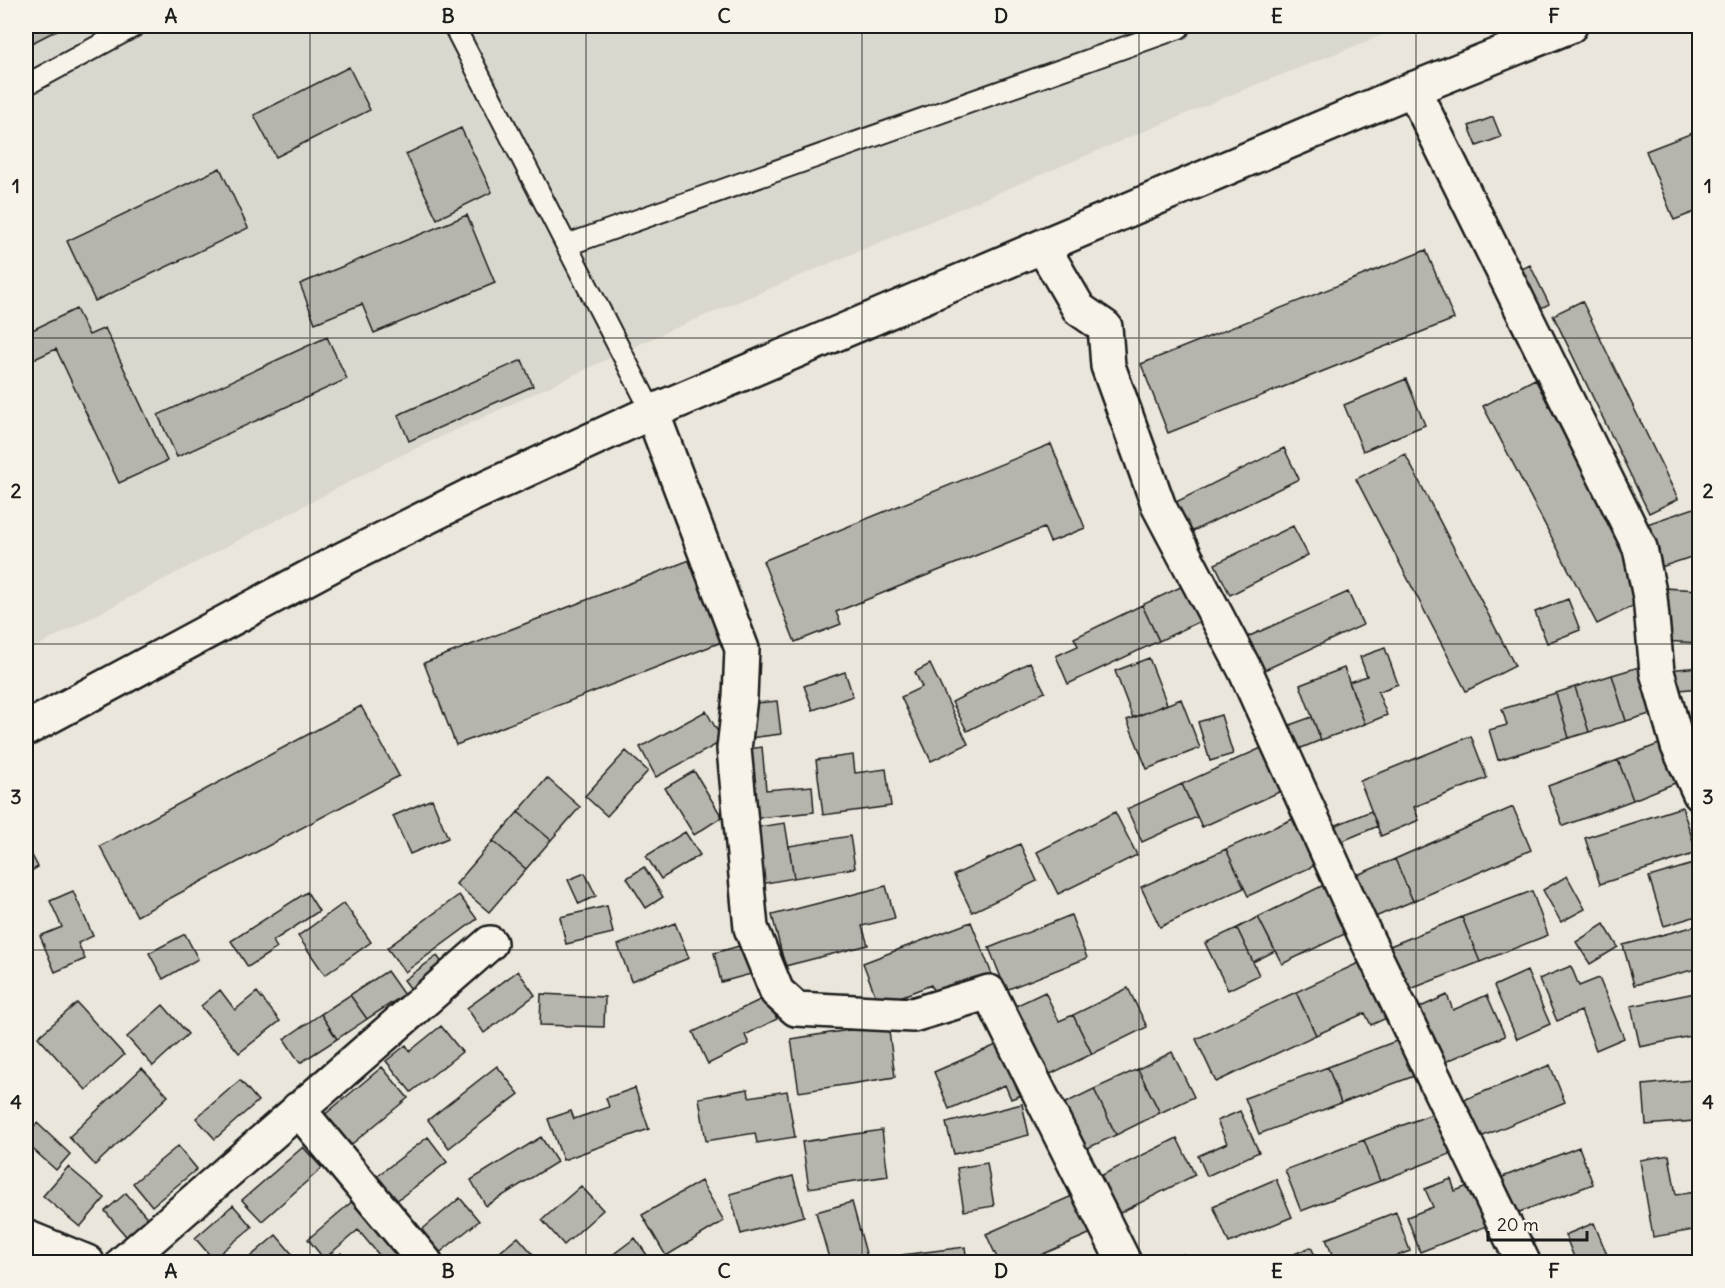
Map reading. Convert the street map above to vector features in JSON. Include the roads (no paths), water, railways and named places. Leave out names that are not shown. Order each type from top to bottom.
[{"type":"street","points":[[26,729],[352,555],[469,496],[652,412],[1413,89],[1570,26]]},
{"type":"street","points":[[1413,89],[1640,548],[1650,597],[1657,672],[1678,746],[1700,794]]},
{"type":"street","points":[[1043,247],[1079,309],[1104,327],[1108,366],[1159,507],[1245,670],[1363,931],[1522,1263]]},
{"type":"street","points":[[652,412],[742,649],[740,697],[734,749],[751,928],[777,992],[796,1009],[912,1015],[989,992],[1124,1263]]},
{"type":"street","points":[[124,1263],[490,943]]},
{"type":"street","points":[[298,1109],[425,1263]]},
{"type":"street","points":[[26,1237],[87,1263]]},
{"type":"lane","points":[[26,85],[135,26]]},
{"type":"lane","points":[[454,26],[652,412]]},
{"type":"lane","points":[[567,245],[1179,28],[1178,26]]}]
